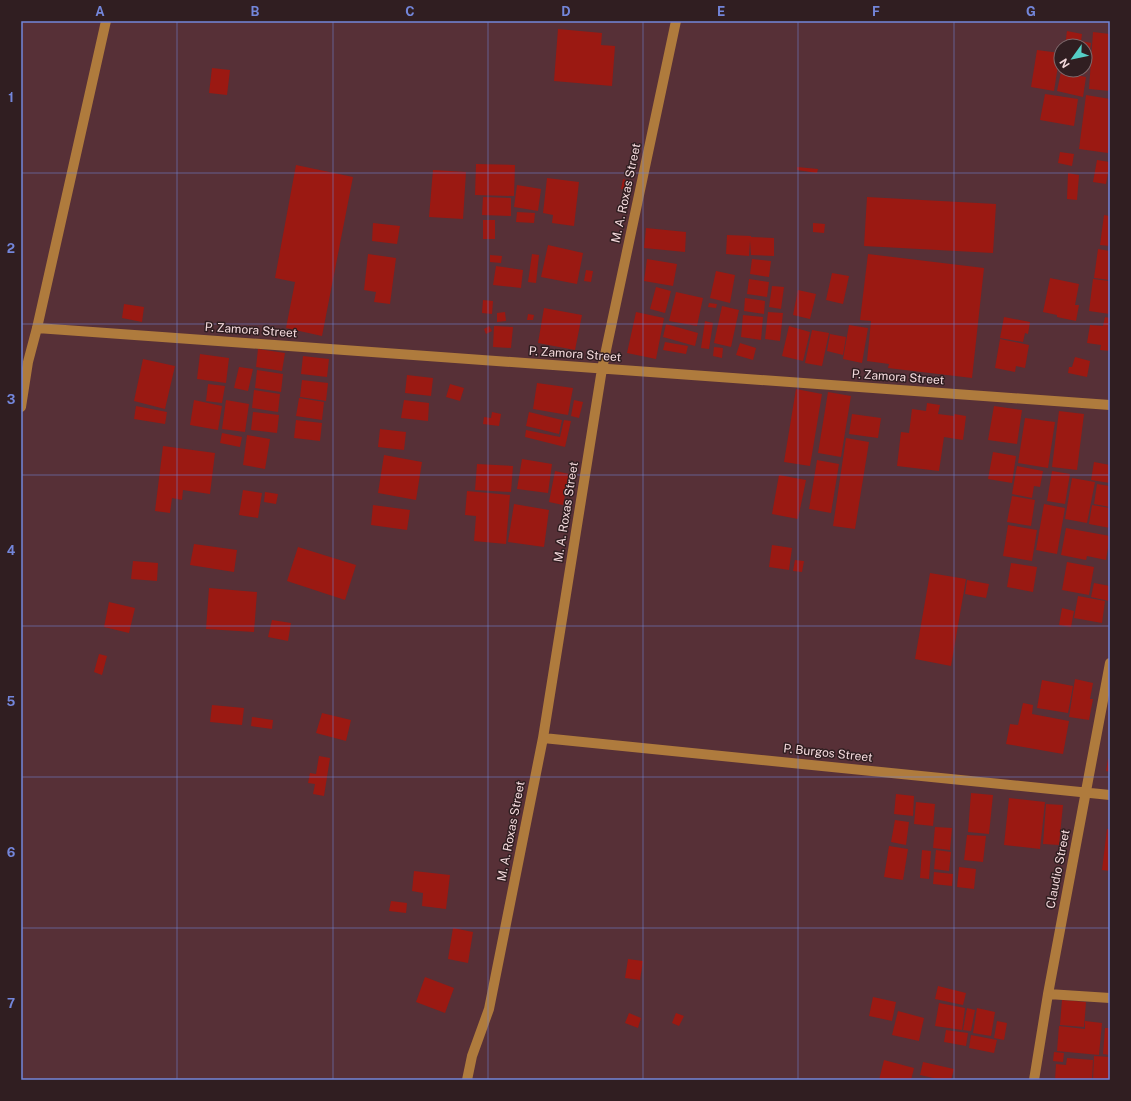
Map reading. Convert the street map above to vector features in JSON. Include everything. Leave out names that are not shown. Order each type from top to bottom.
[{"type":"street","points":[[21,407],[28,362],[106,21]]},
{"type":"street","name":"M. A. Roxas Street","points":[[467,1080],[472,1056],[489,1009],[543,738],[602,369],[676,21]]},
{"type":"street","name":"P. Zamora Street","points":[[37,328],[1110,405]]},
{"type":"street","name":"Claudio Street","points":[[1034,1080],[1048,994],[1110,664]]},
{"type":"street","name":"P. Burgos Street","points":[[543,738],[1110,795]]},
{"type":"street","points":[[1048,994],[1110,998]]},
{"type":"building","points":[[558,29],[602,33],[601,45],[615,46],[612,86],[554,81]]},
{"type":"building","points":[[1067,31],[1082,34],[1081,38],[1066,38]]},
{"type":"building","points":[[1093,32],[1110,34],[1110,91],[1089,89],[1090,78],[1093,78]]},
{"type":"building","points":[[1037,50],[1053,52],[1053,78],[1056,78],[1054,91],[1031,87]]},
{"type":"building","points":[[212,68],[230,70],[227,95],[209,93]]},
{"type":"building","points":[[1060,78],[1086,78],[1083,97],[1057,91]]},
{"type":"building","points":[[1045,94],[1078,99],[1074,126],[1040,120]]},
{"type":"building","points":[[1086,95],[1110,99],[1110,137],[1108,153],[1079,149]]},
{"type":"building","points":[[1060,152],[1074,154],[1072,166],[1058,163]]},
{"type":"building","points":[[1097,160],[1110,162],[1106,184],[1093,182]]},
{"type":"building","points":[[476,164],[515,165],[514,196],[475,195]]},
{"type":"building","points":[[296,165],[353,177],[322,336],[286,328],[295,282],[275,278]]},
{"type":"building","points":[[797,167],[818,169],[817,173],[797,170]]},
{"type":"building","points":[[433,170],[466,172],[463,219],[429,217]]},
{"type":"building","points":[[1068,173],[1079,175],[1077,200],[1067,199]]},
{"type":"building","points":[[547,178],[579,182],[574,226],[552,223],[553,215],[543,213]]},
{"type":"building","points":[[623,179],[629,181],[627,190],[621,189]]},
{"type":"building","points":[[517,185],[541,189],[538,211],[514,207]]},
{"type":"building","points":[[483,197],[511,198],[511,216],[482,215]]},
{"type":"building","points":[[867,197],[996,204],[993,253],[864,246]]},
{"type":"building","points":[[517,212],[535,213],[534,223],[516,222]]},
{"type":"building","points":[[1104,215],[1110,216],[1110,246],[1100,245]]},
{"type":"building","points":[[483,220],[495,220],[495,239],[483,239]]},
{"type":"building","points":[[373,223],[400,226],[397,244],[372,241]]},
{"type":"building","points":[[813,223],[825,224],[824,233],[813,232]]},
{"type":"building","points":[[646,228],[686,232],[685,252],[644,248]]},
{"type":"building","points":[[727,235],[774,238],[774,256],[751,255],[750,241],[749,256],[726,254]]},
{"type":"building","points":[[548,245],[583,253],[577,284],[541,277]]},
{"type":"building","points":[[1098,249],[1110,251],[1110,280],[1094,278]]},
{"type":"building","points":[[368,254],[396,258],[390,304],[374,302],[376,292],[364,290]]},
{"type":"building","points":[[532,254],[539,255],[536,283],[528,282]]},
{"type":"building","points":[[868,254],[984,268],[972,378],[888,368],[889,364],[867,361],[871,321],[860,320]]},
{"type":"building","points":[[490,255],[502,256],[501,263],[490,262]]},
{"type":"building","points":[[647,259],[677,264],[673,286],[644,281]]},
{"type":"building","points":[[752,259],[771,261],[769,277],[750,274]]},
{"type":"building","points":[[496,266],[523,270],[521,288],[493,285]]},
{"type":"building","points":[[586,270],[593,271],[591,282],[584,281]]},
{"type":"building","points":[[716,271],[735,275],[730,303],[710,298]]},
{"type":"building","points":[[832,273],[849,276],[843,304],[826,300]]},
{"type":"building","points":[[1050,278],[1079,284],[1075,305],[1079,305],[1076,321],[1043,312]]},
{"type":"building","points":[[749,279],[769,282],[767,297],[747,294]]},
{"type":"building","points":[[1093,279],[1110,281],[1110,314],[1089,311]]},
{"type":"building","points":[[772,286],[784,287],[781,309],[769,307]]},
{"type":"building","points":[[656,287],[671,291],[665,313],[650,309]]},
{"type":"building","points":[[798,290],[816,294],[810,319],[793,315]]},
{"type":"building","points":[[676,292],[703,298],[697,326],[669,321]]},
{"type":"building","points":[[745,298],[765,301],[764,314],[744,311]]},
{"type":"building","points":[[483,300],[493,301],[492,314],[482,313]]},
{"type":"building","points":[[709,303],[717,304],[716,308],[708,307]]},
{"type":"building","points":[[124,304],[144,307],[142,322],[122,318]]},
{"type":"building","points":[[722,306],[739,310],[731,347],[714,343]]},
{"type":"building","points":[[544,308],[582,315],[575,350],[538,343]]},
{"type":"building","points":[[505,312],[506,321],[497,322],[497,313]]},
{"type":"building","points":[[636,312],[664,318],[656,359],[627,353]]},
{"type":"building","points":[[768,312],[783,313],[780,341],[765,339]]},
{"type":"building","points":[[528,314],[534,315],[533,320],[527,320]]},
{"type":"building","points":[[743,315],[763,317],[761,340],[741,337]]},
{"type":"building","points":[[1004,317],[1030,322],[1028,334],[1025,333],[1023,342],[1000,338]]},
{"type":"building","points":[[1105,317],[1110,318],[1110,351],[1100,350],[1101,345],[1087,343],[1090,325],[1103,326]]},
{"type":"building","points":[[705,321],[713,323],[709,349],[701,348]]},
{"type":"building","points":[[666,324],[698,333],[695,346],[663,337]]},
{"type":"building","points":[[849,325],[868,328],[862,363],[843,359]]},
{"type":"building","points":[[489,326],[492,331],[486,334],[484,329]]},
{"type":"building","points":[[494,326],[513,327],[511,348],[493,347]]},
{"type":"building","points":[[789,326],[810,332],[803,361],[782,356]]},
{"type":"building","points":[[812,330],[829,333],[822,366],[805,363]]},
{"type":"building","points":[[830,334],[846,337],[843,355],[827,351]]},
{"type":"building","points":[[1000,339],[1029,345],[1025,368],[1016,366],[1015,372],[995,368]]},
{"type":"building","points":[[665,342],[688,346],[686,354],[663,350]]},
{"type":"building","points":[[740,343],[756,348],[753,360],[736,355]]},
{"type":"building","points":[[714,347],[723,348],[722,358],[713,356]]},
{"type":"building","points":[[258,349],[285,353],[282,371],[256,367]]},
{"type":"building","points":[[200,354],[229,358],[226,383],[197,379]]},
{"type":"building","points":[[303,356],[329,359],[327,377],[301,374]]},
{"type":"building","points":[[1075,357],[1090,361],[1087,377],[1068,373],[1069,367],[1072,367]]},
{"type":"building","points":[[143,359],[175,366],[165,409],[134,401]]},
{"type":"building","points":[[239,367],[253,369],[248,391],[234,388]]},
{"type":"building","points":[[257,370],[283,374],[281,392],[255,388]]},
{"type":"building","points":[[407,375],[433,378],[431,396],[405,393]]},
{"type":"building","points":[[302,380],[328,383],[326,401],[300,397]]},
{"type":"building","points":[[537,383],[573,388],[568,415],[533,409]]},
{"type":"building","points":[[208,384],[225,386],[222,403],[206,401]]},
{"type":"building","points":[[450,384],[464,388],[460,401],[446,397]]},
{"type":"building","points":[[796,389],[822,394],[810,466],[784,462]]},
{"type":"building","points":[[254,390],[280,394],[278,412],[252,408]]},
{"type":"building","points":[[828,392],[851,396],[841,457],[818,453]]},
{"type":"building","points":[[299,398],[324,402],[322,420],[296,416]]},
{"type":"building","points":[[194,400],[222,406],[218,430],[190,425]]},
{"type":"building","points":[[226,400],[249,404],[245,432],[222,429]]},
{"type":"building","points":[[404,400],[429,403],[428,421],[401,418]]},
{"type":"building","points":[[574,400],[583,402],[579,418],[571,416]]},
{"type":"building","points":[[927,403],[940,405],[938,414],[966,416],[963,440],[944,437],[939,471],[897,466],[901,432],[909,433],[912,409],[926,411]]},
{"type":"building","points":[[136,406],[167,412],[165,424],[134,419]]},
{"type":"building","points":[[994,406],[1022,410],[1017,444],[988,440]]},
{"type":"building","points":[[1059,411],[1084,414],[1077,470],[1052,467]]},
{"type":"building","points":[[253,412],[279,415],[277,433],[251,430]]},
{"type":"building","points":[[492,412],[501,414],[499,426],[483,424],[484,417],[491,418]]},
{"type":"building","points":[[529,412],[562,420],[559,434],[526,426]]},
{"type":"building","points":[[852,414],[881,418],[878,438],[849,434]]},
{"type":"building","points":[[1025,418],[1055,422],[1048,468],[1018,463]]},
{"type":"building","points":[[296,420],[322,423],[320,441],[294,438]]},
{"type":"building","points":[[564,420],[571,421],[565,447],[525,437],[526,430],[560,437]]},
{"type":"building","points":[[380,429],[406,432],[404,450],[378,447]]},
{"type":"building","points":[[222,433],[242,437],[240,447],[220,443]]},
{"type":"building","points":[[247,435],[270,439],[265,469],[243,465]]},
{"type":"building","points":[[846,438],[869,442],[855,529],[833,526]]},
{"type":"building","points":[[163,446],[215,453],[210,494],[183,490],[182,500],[172,498],[170,513],[155,511]]},
{"type":"building","points":[[993,452],[1016,456],[1012,483],[988,479]]},
{"type":"building","points":[[384,455],[422,462],[416,500],[378,493]]},
{"type":"building","points":[[522,459],[552,464],[548,493],[517,489]]},
{"type":"building","points":[[817,460],[839,464],[831,513],[809,509]]},
{"type":"building","points":[[1094,462],[1110,465],[1110,483],[1091,480]]},
{"type":"building","points":[[477,464],[513,466],[511,492],[475,490]]},
{"type":"building","points":[[1017,466],[1043,471],[1040,487],[1034,486],[1032,498],[1012,494]]},
{"type":"building","points":[[555,471],[569,474],[563,505],[549,502]]},
{"type":"building","points":[[1052,471],[1070,474],[1065,504],[1047,501]]},
{"type":"building","points":[[779,475],[806,480],[798,519],[772,514]]},
{"type":"building","points":[[1072,478],[1095,482],[1087,523],[1065,519]]},
{"type":"building","points":[[1097,484],[1110,486],[1110,507],[1094,504]]},
{"type":"building","points":[[243,490],[262,493],[258,518],[239,515]]},
{"type":"building","points":[[467,491],[510,495],[506,544],[474,541],[476,516],[465,515]]},
{"type":"building","points":[[265,492],[278,494],[276,504],[264,502]]},
{"type":"building","points":[[1012,496],[1035,500],[1031,526],[1007,522]]},
{"type":"building","points":[[514,504],[549,510],[544,547],[508,542]]},
{"type":"building","points":[[1044,504],[1065,508],[1057,554],[1036,550]]},
{"type":"building","points":[[373,505],[410,510],[407,530],[371,525]]},
{"type":"building","points":[[1092,505],[1110,508],[1110,528],[1089,524]]},
{"type":"building","points":[[1008,525],[1037,530],[1032,561],[1003,556]]},
{"type":"building","points":[[1066,528],[1110,536],[1106,560],[1087,556],[1086,560],[1061,555]]},
{"type":"building","points":[[194,544],[237,550],[234,572],[190,565]]},
{"type":"building","points":[[772,545],[792,548],[789,570],[769,567]]},
{"type":"building","points":[[298,547],[356,565],[345,600],[287,581]]},
{"type":"building","points":[[795,560],[804,561],[802,572],[793,571]]},
{"type":"building","points":[[133,561],[158,563],[157,581],[131,579]]},
{"type":"building","points":[[1067,562],[1094,567],[1089,595],[1062,590]]},
{"type":"building","points":[[1011,563],[1037,567],[1033,592],[1007,587]]},
{"type":"building","points":[[930,573],[966,579],[951,666],[915,659]]},
{"type":"building","points":[[967,580],[989,584],[986,598],[965,594]]},
{"type":"building","points":[[1094,583],[1110,586],[1109,601],[1091,597]]},
{"type":"building","points":[[209,588],[257,592],[254,632],[206,629]]},
{"type":"building","points":[[1078,596],[1105,601],[1102,623],[1074,618]]},
{"type":"building","points":[[109,602],[135,608],[129,633],[104,627]]},
{"type":"building","points":[[1062,608],[1074,611],[1071,627],[1059,625]]},
{"type":"building","points":[[272,620],[291,623],[288,641],[268,637]]},
{"type":"building","points":[[99,654],[107,656],[102,675],[94,672]]},
{"type":"building","points":[[1075,679],[1093,683],[1090,699],[1093,699],[1089,720],[1069,717]]},
{"type":"building","points":[[1042,680],[1073,686],[1068,713],[1037,708]]},
{"type":"building","points":[[1023,703],[1033,705],[1032,714],[1069,721],[1063,754],[1006,744],[1010,724],[1018,725]]},
{"type":"building","points":[[212,705],[244,708],[242,725],[210,722]]},
{"type":"building","points":[[322,713],[351,720],[346,741],[316,733]]},
{"type":"building","points":[[252,717],[273,720],[272,729],[251,726]]},
{"type":"building","points":[[319,756],[330,758],[324,796],[313,794],[315,784],[308,783],[310,773],[316,774]]},
{"type":"building","points":[[1108,759],[1110,759],[1110,772],[1106,771]]},
{"type":"building","points":[[971,793],[993,795],[989,834],[968,832]]},
{"type":"building","points":[[896,794],[914,796],[913,816],[894,814]]},
{"type":"building","points":[[1009,798],[1045,802],[1040,849],[1004,845]]},
{"type":"building","points":[[916,802],[935,804],[933,826],[914,824]]},
{"type":"building","points":[[1046,804],[1063,805],[1059,845],[1043,844]]},
{"type":"building","points":[[895,820],[909,822],[906,845],[891,842]]},
{"type":"building","points":[[935,827],[952,828],[950,850],[933,848]]},
{"type":"building","points":[[1107,829],[1110,829],[1110,871],[1102,870]]},
{"type":"building","points":[[967,835],[986,836],[983,862],[964,860]]},
{"type":"building","points":[[889,846],[908,849],[903,880],[884,877]]},
{"type":"building","points":[[922,850],[931,851],[929,879],[920,878]]},
{"type":"building","points":[[936,850],[951,852],[949,871],[934,869]]},
{"type":"building","points":[[959,867],[976,869],[974,889],[957,887]]},
{"type":"building","points":[[414,871],[450,875],[446,909],[422,906],[423,893],[412,891]]},
{"type":"building","points":[[934,872],[953,874],[952,886],[933,884]]},
{"type":"building","points":[[391,901],[407,903],[406,913],[389,911]]},
{"type":"building","points":[[453,928],[473,932],[468,963],[448,959]]},
{"type":"building","points":[[628,959],[643,961],[640,980],[625,978]]},
{"type":"building","points":[[425,977],[454,988],[445,1013],[416,1002]]},
{"type":"building","points":[[938,986],[966,993],[963,1005],[935,999]]},
{"type":"building","points":[[873,997],[896,1002],[892,1021],[869,1016]]},
{"type":"building","points":[[1062,1000],[1086,1002],[1084,1027],[1060,1025]]},
{"type":"building","points":[[939,1003],[965,1008],[962,1030],[935,1026]]},
{"type":"building","points":[[967,1008],[975,1010],[971,1031],[963,1030]]},
{"type":"building","points":[[977,1008],[995,1012],[991,1036],[973,1033]]},
{"type":"building","points":[[898,1011],[924,1018],[919,1041],[892,1035]]},
{"type":"building","points":[[629,1013],[641,1018],[638,1028],[625,1023]]},
{"type":"building","points":[[676,1013],[684,1016],[679,1026],[672,1023]]},
{"type":"building","points":[[997,1021],[1007,1023],[1004,1040],[994,1038]]},
{"type":"building","points":[[1085,1021],[1102,1023],[1099,1055],[1057,1051],[1059,1026],[1085,1029]]},
{"type":"building","points":[[1105,1028],[1110,1028],[1110,1055],[1103,1054]]},
{"type":"building","points":[[946,1030],[968,1033],[966,1046],[944,1042]]},
{"type":"building","points":[[971,1035],[997,1040],[994,1053],[969,1048]]},
{"type":"building","points":[[1054,1052],[1064,1053],[1063,1062],[1053,1061]]},
{"type":"building","points":[[1094,1056],[1110,1057],[1110,1080],[1093,1080]]},
{"type":"building","points":[[1067,1058],[1093,1060],[1092,1080],[1055,1080],[1056,1064],[1066,1065]]},
{"type":"building","points":[[884,1060],[914,1068],[911,1080],[879,1080]]},
{"type":"building","points":[[923,1062],[954,1069],[951,1080],[942,1080],[920,1075]]}]
